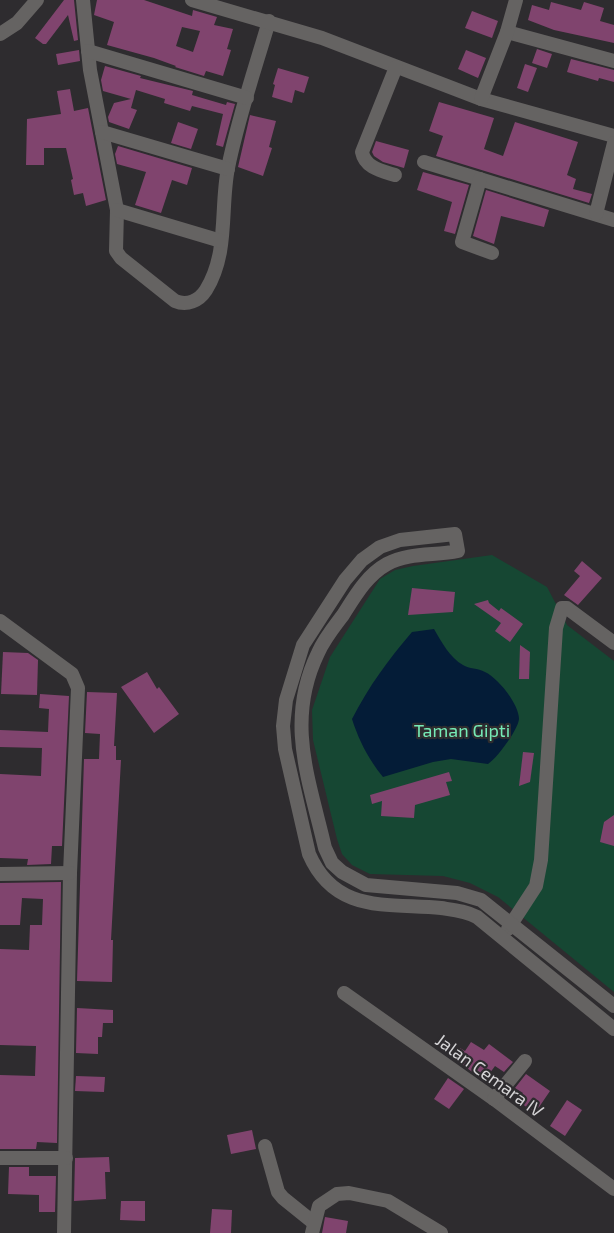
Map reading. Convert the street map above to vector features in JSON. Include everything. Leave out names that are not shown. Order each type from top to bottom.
[{"type":"street","points":[[0,34],[17,23],[37,0]]},
{"type":"street","points":[[83,0],[88,51],[117,210],[116,251],[121,258],[175,301],[182,304],[192,302],[202,295],[212,278],[221,251],[228,169],[269,21]]},
{"type":"street","points":[[192,0],[322,38],[481,99],[614,136]]},
{"type":"street","points":[[481,99],[507,32],[516,0]]},
{"type":"street","points":[[507,32],[614,61]]},
{"type":"street","points":[[88,51],[247,98]]},
{"type":"street","points":[[395,175],[368,164],[362,152],[396,67]]},
{"type":"street","points":[[102,132],[228,169]]},
{"type":"street","points":[[596,214],[614,143]]},
{"type":"street","points":[[424,162],[614,220]]},
{"type":"street","points":[[480,179],[462,242],[492,253]]},
{"type":"street","points":[[117,210],[221,241]]},
{"type":"street","points":[[614,1006],[481,900],[457,893],[366,885],[342,873],[332,863],[325,848],[302,747],[300,727],[302,701],[308,675],[319,650],[372,574],[404,557],[458,551],[455,534],[400,540],[380,547],[362,560],[345,580],[303,645],[286,700],[283,726],[285,749],[309,854],[316,870],[344,896],[364,902],[469,912],[614,1029]]},
{"type":"street","points":[[503,938],[536,886],[540,860],[556,628],[562,608],[567,608],[614,643]]},
{"type":"street","points":[[0,621],[72,674],[78,688],[70,873],[64,1233]]},
{"type":"street","points":[[0,874],[70,873]]},
{"type":"street","name":"Jalan Cemara IV","points":[[344,993],[494,1099],[614,1188]]},
{"type":"street","points":[[494,1099],[525,1061]]},
{"type":"street","points":[[265,1146],[279,1192],[313,1228],[319,1206],[337,1194],[350,1193],[388,1201],[441,1233]]},
{"type":"street","points":[[0,1158],[66,1158]]},
{"type":"green space","name":"Taman Gipti","points":[[492,555],[547,587],[567,625],[614,661],[614,992],[498,897],[470,883],[443,876],[370,874],[352,865],[342,854],[337,839],[313,740],[312,710],[330,657],[380,579],[395,570],[413,566]]},
{"type":"water","points":[[434,629],[446,649],[458,662],[485,672],[501,686],[516,706],[518,724],[488,764],[451,759],[383,777],[365,750],[352,719],[379,674],[412,632]]},
{"type":"building","points":[[64,0],[74,0],[78,40],[74,41],[68,15],[46,44],[43,44],[35,38]]},
{"type":"building","points":[[97,0],[144,0],[192,16],[193,10],[217,17],[214,25],[233,29],[227,49],[231,50],[223,76],[206,71],[204,76],[154,58],[107,45],[114,22],[94,15]],"holes":[[[182,27],[200,31],[193,52],[176,46]]]},
{"type":"building","points":[[551,2],[581,10],[584,2],[604,8],[600,21],[614,25],[614,43],[554,30],[528,20],[532,5],[549,10]]},
{"type":"building","points":[[472,11],[498,21],[492,38],[465,28]]},
{"type":"building","points":[[537,49],[552,54],[547,68],[532,63]]},
{"type":"building","points":[[79,50],[80,61],[58,65],[56,54]]},
{"type":"building","points":[[466,50],[486,58],[478,78],[458,69]]},
{"type":"building","points":[[571,59],[614,70],[614,82],[599,78],[598,81],[567,72]]},
{"type":"building","points":[[525,64],[537,68],[528,92],[517,88]]},
{"type":"building","points":[[105,66],[141,76],[140,78],[193,91],[192,95],[226,105],[227,102],[235,104],[223,147],[216,145],[223,114],[192,106],[190,111],[164,103],[165,99],[136,90],[131,108],[137,110],[129,129],[109,122],[108,117],[114,103],[131,99],[103,91],[101,80]]},
{"type":"building","points":[[278,68],[309,77],[304,93],[295,90],[292,103],[272,97]]},
{"type":"building","points":[[70,89],[74,111],[88,108],[106,200],[86,206],[83,193],[74,195],[66,148],[44,148],[44,165],[26,165],[27,119],[61,114],[57,91]]},
{"type":"building","points":[[439,102],[494,118],[484,149],[503,156],[515,122],[578,142],[567,175],[576,179],[573,189],[592,194],[589,203],[436,156],[443,136],[429,131]]},
{"type":"building","points":[[250,115],[276,121],[269,147],[272,148],[263,176],[238,167]]},
{"type":"building","points":[[178,122],[198,129],[191,149],[171,143]]},
{"type":"building","points":[[376,141],[409,150],[404,168],[383,162],[374,156],[372,152]]},
{"type":"building","points":[[118,146],[192,168],[187,185],[172,180],[161,213],[135,205],[146,172],[117,164],[115,154]]},
{"type":"building","points":[[423,172],[469,185],[455,234],[444,231],[452,202],[417,190]]},
{"type":"building","points":[[486,190],[549,210],[544,227],[501,216],[494,244],[473,236]]},
{"type":"building","points":[[582,561],[602,578],[578,605],[564,595],[580,576],[574,571]]},
{"type":"building","points":[[412,588],[455,592],[453,612],[408,615]]},
{"type":"building","points":[[488,600],[499,611],[501,608],[523,624],[510,642],[495,631],[501,623],[474,604]]},
{"type":"building","points":[[520,645],[530,652],[529,679],[519,679]]},
{"type":"building","points":[[3,652],[28,653],[38,660],[37,695],[1,694]]},
{"type":"building","points":[[147,672],[157,689],[159,687],[179,714],[154,733],[121,687]]},
{"type":"building","points":[[87,692],[117,693],[114,746],[116,746],[116,760],[121,760],[111,940],[113,940],[112,982],[77,981],[84,759],[99,759],[100,734],[85,733]]},
{"type":"building","points":[[40,694],[69,696],[62,846],[52,846],[51,864],[27,865],[28,859],[0,858],[0,774],[41,776],[42,748],[0,747],[0,730],[48,732],[49,709],[39,708]]},
{"type":"building","points":[[523,752],[534,753],[530,782],[519,786]]},
{"type":"building","points":[[449,772],[452,781],[446,782],[450,795],[415,805],[414,818],[381,816],[382,801],[372,804],[370,795]]},
{"type":"building","points":[[614,815],[614,846],[600,842],[604,822]]},
{"type":"building","points":[[61,882],[57,1143],[37,1142],[36,1149],[0,1149],[0,1075],[35,1076],[36,1046],[0,1045],[0,949],[29,950],[30,925],[42,925],[43,899],[22,898],[20,925],[0,925],[0,883]]},
{"type":"building","points":[[77,1008],[113,1010],[113,1023],[103,1023],[102,1037],[98,1037],[98,1054],[76,1053]]},
{"type":"building","points":[[471,1042],[484,1050],[489,1044],[513,1062],[504,1072],[495,1066],[484,1081],[454,1058],[460,1048],[465,1051]]},
{"type":"building","points":[[526,1074],[550,1091],[535,1113],[518,1101],[523,1093],[515,1088]]},
{"type":"building","points":[[76,1076],[105,1077],[104,1092],[75,1091]]},
{"type":"building","points":[[448,1078],[464,1089],[449,1109],[434,1099]]},
{"type":"building","points":[[567,1100],[582,1110],[565,1136],[550,1126]]},
{"type":"building","points":[[252,1130],[256,1149],[231,1154],[227,1135]]},
{"type":"building","points":[[109,1157],[110,1172],[105,1172],[106,1199],[74,1201],[75,1158]]},
{"type":"building","points":[[9,1167],[29,1167],[29,1176],[56,1176],[55,1212],[39,1212],[39,1195],[8,1194]]},
{"type":"building","points":[[121,1201],[145,1201],[145,1221],[120,1220]]},
{"type":"building","points":[[212,1209],[232,1210],[231,1233],[210,1233]]},
{"type":"building","points":[[325,1217],[348,1221],[346,1233],[322,1233]]}]
